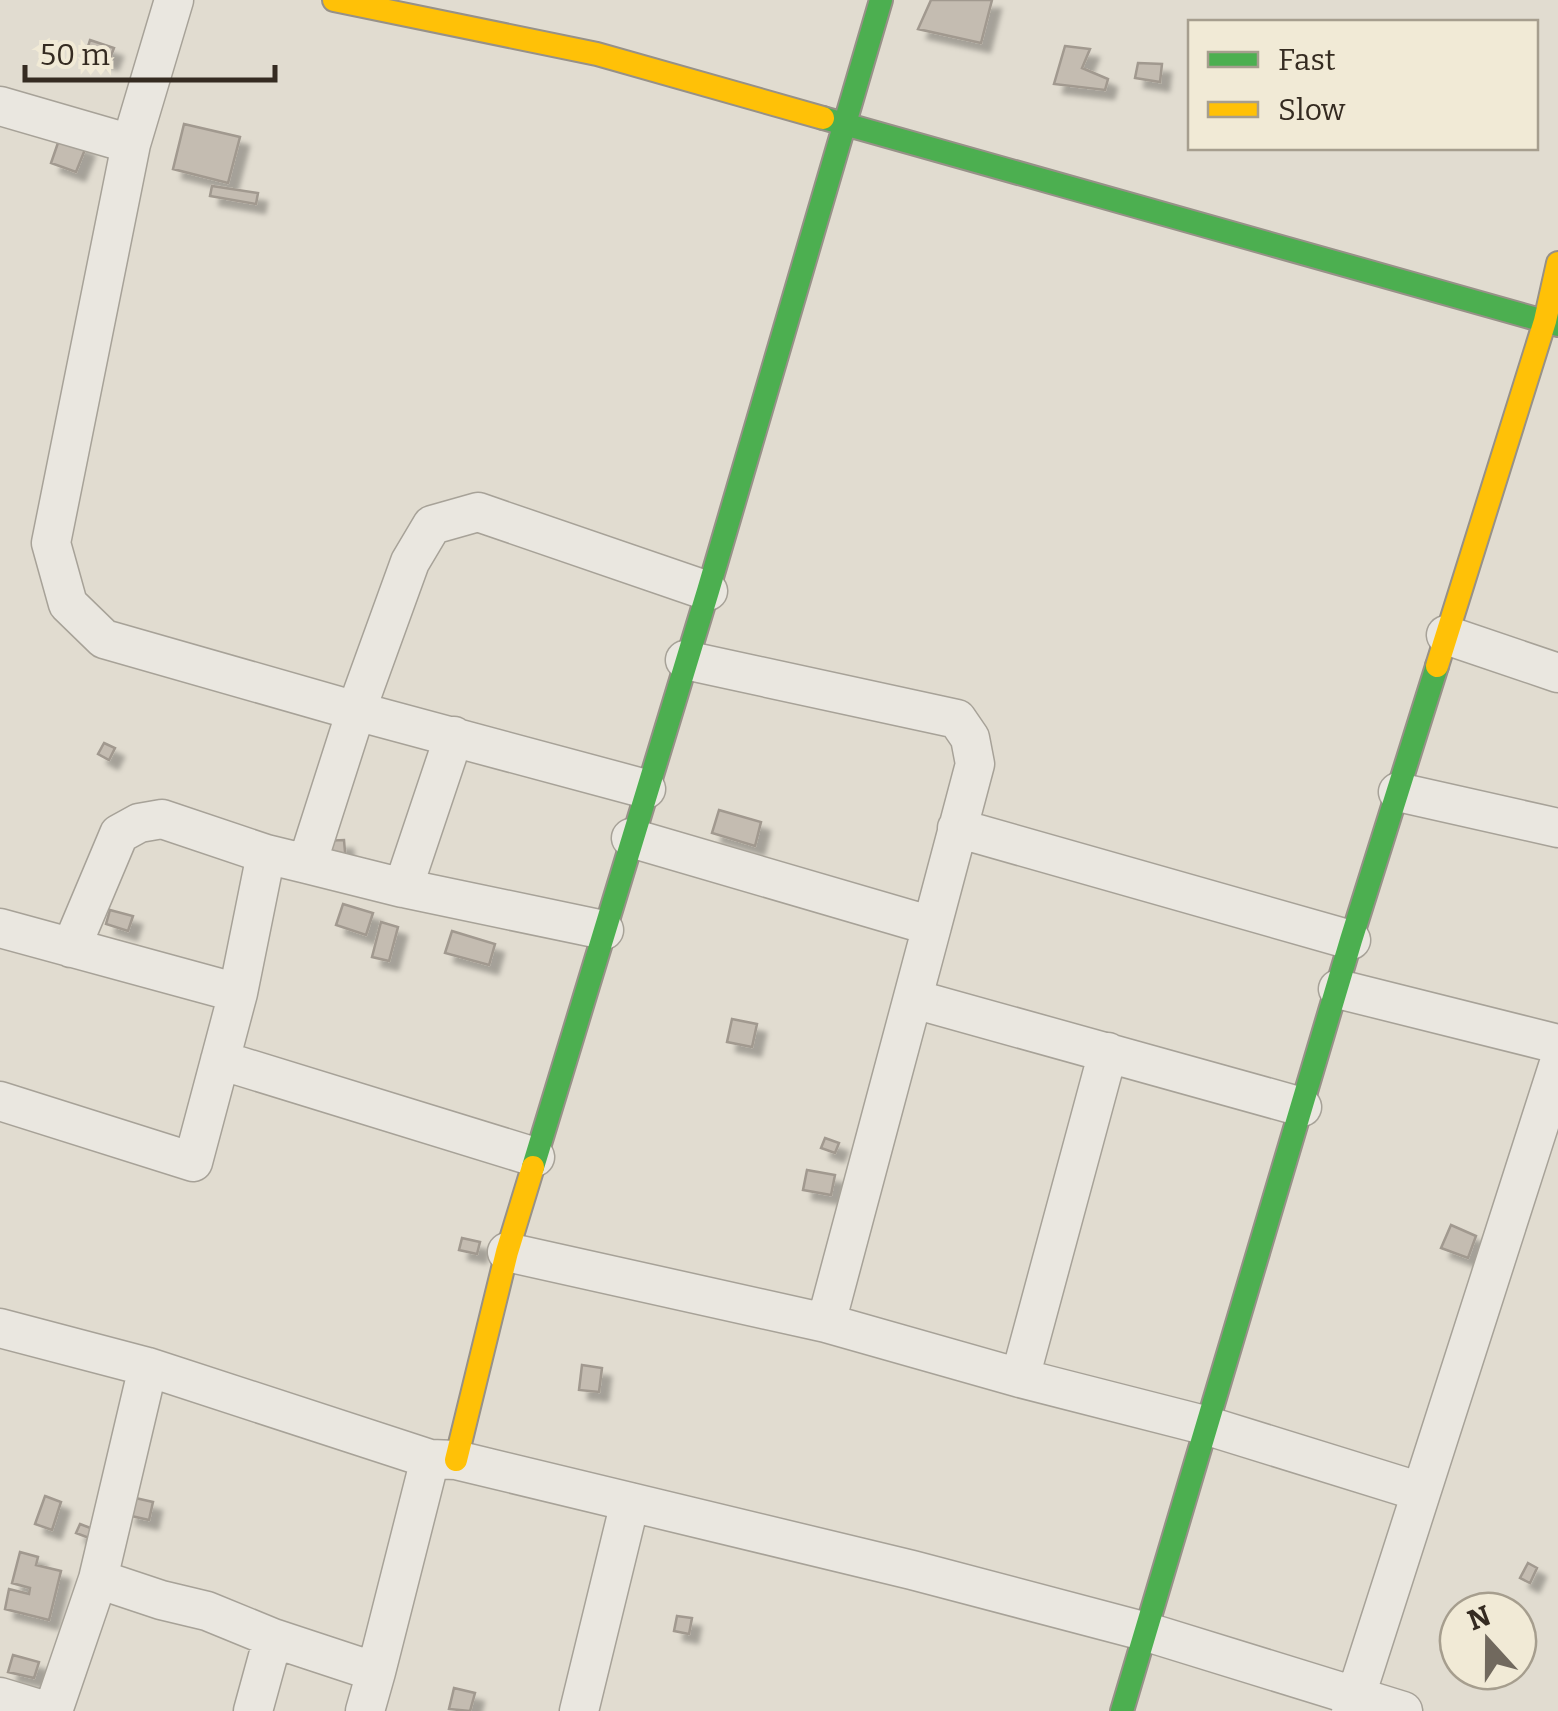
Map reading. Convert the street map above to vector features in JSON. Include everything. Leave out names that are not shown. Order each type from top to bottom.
[{"type":"street","points":[[174,0],[132,144],[51,543],[68,604],[104,639],[646,788]]},
{"type":"street","points":[[334,0],[597,54],[1552,323]]},
{"type":"street","points":[[365,1711],[708,590],[880,0]]},
{"type":"street","points":[[0,106],[132,144]]},
{"type":"street","points":[[1122,1711],[1350,940],[1446,635],[1552,323],[1558,263]]},
{"type":"street","points":[[307,864],[356,711],[410,562],[432,525],[478,512],[708,590]]},
{"type":"street","points":[[1446,635],[1558,673]]},
{"type":"street","points":[[685,660],[957,720],[970,738],[975,764],[826,1323]]},
{"type":"street","points":[[403,888],[454,736]]},
{"type":"street","points":[[1398,792],[1558,828]]},
{"type":"street","points":[[71,948],[118,834],[162,819],[266,854],[403,888],[604,930]]},
{"type":"street","points":[[957,828],[1350,940]]},
{"type":"street","points":[[631,838],[932,926]]},
{"type":"street","points":[[0,1101],[192,1162],[238,992],[266,854]]},
{"type":"street","points":[[0,928],[238,992]]},
{"type":"street","points":[[1338,989],[1558,1044]]},
{"type":"street","points":[[914,999],[1302,1107]]},
{"type":"street","points":[[1020,1378],[1108,1052]]},
{"type":"street","points":[[220,1060],[535,1158]]},
{"type":"street","points":[[1354,1704],[1558,1066]]},
{"type":"street","points":[[506,1252],[826,1323],[1208,1426],[1421,1492]]},
{"type":"street","points":[[1,1330],[148,1367],[443,1460],[912,1570],[1148,1632],[1354,1704],[1403,1711]]},
{"type":"street","points":[[0,1697],[50,1711],[98,1579],[148,1367]]},
{"type":"street","points":[[580,1711],[630,1502]]},
{"type":"street","points":[[98,1579],[207,1611],[376,1672]]},
{"type":"street","points":[[253,1711],[273,1638]]},
{"type":"building","points":[[931,0],[992,0],[981,43],[918,29]]},
{"type":"building","points":[[90,40],[114,48],[109,61],[86,53]]},
{"type":"building","points":[[1065,46],[1090,49],[1082,68],[1108,79],[1105,90],[1054,84]]},
{"type":"building","points":[[1138,63],[1162,64],[1160,82],[1135,78]]},
{"type":"building","points":[[184,124],[240,137],[228,183],[173,169]]},
{"type":"building","points":[[60,137],[86,147],[76,172],[51,163]]},
{"type":"building","points":[[212,186],[258,193],[256,204],[210,196]]},
{"type":"building","points":[[104,743],[115,748],[109,760],[98,754]]},
{"type":"building","points":[[719,810],[761,822],[755,846],[712,833]]},
{"type":"building","points":[[344,840],[346,864],[319,841]]},
{"type":"building","points":[[343,904],[373,913],[366,935],[336,925]]},
{"type":"building","points":[[110,910],[133,916],[128,931],[106,924]]},
{"type":"building","points":[[381,922],[398,927],[389,961],[372,957]]},
{"type":"building","points":[[452,931],[495,944],[489,965],[445,953]]},
{"type":"building","points":[[732,1019],[757,1024],[752,1047],[727,1042]]},
{"type":"building","points":[[825,1138],[839,1143],[835,1153],[821,1148]]},
{"type":"building","points":[[807,1170],[835,1175],[831,1195],[803,1190]]},
{"type":"building","points":[[1451,1225],[1476,1236],[1468,1258],[1441,1248]]},
{"type":"building","points":[[462,1238],[480,1242],[477,1254],[459,1250]]},
{"type":"building","points":[[582,1365],[602,1368],[599,1392],[579,1390]]},
{"type":"building","points":[[45,1496],[61,1502],[52,1530],[35,1524]]},
{"type":"building","points":[[131,1497],[153,1502],[149,1520],[127,1515]]},
{"type":"building","points":[[80,1524],[93,1529],[89,1538],[76,1533]]},
{"type":"building","points":[[20,1552],[38,1557],[36,1565],[61,1571],[49,1620],[5,1609],[9,1589],[29,1594],[30,1588],[12,1583]]},
{"type":"building","points":[[1528,1563],[1537,1568],[1530,1583],[1520,1578]]},
{"type":"building","points":[[677,1616],[692,1618],[689,1634],[674,1631]]},
{"type":"building","points":[[13,1655],[39,1662],[34,1678],[8,1672]]},
{"type":"building","points":[[454,1688],[475,1693],[470,1711],[449,1709]]},
{"type":"traffic: fast","points":[[533,1167],[708,591],[881,0]]},
{"type":"traffic: fast","points":[[823,118],[1558,325]]},
{"type":"traffic: fast","points":[[1122,1711],[1351,940],[1437,666]]},
{"type":"traffic: slow","points":[[334,0],[597,54],[823,118]]},
{"type":"traffic: slow","points":[[1437,666],[1545,321],[1558,263]]},
{"type":"traffic: slow","points":[[456,1460],[507,1252],[533,1167]]}]
